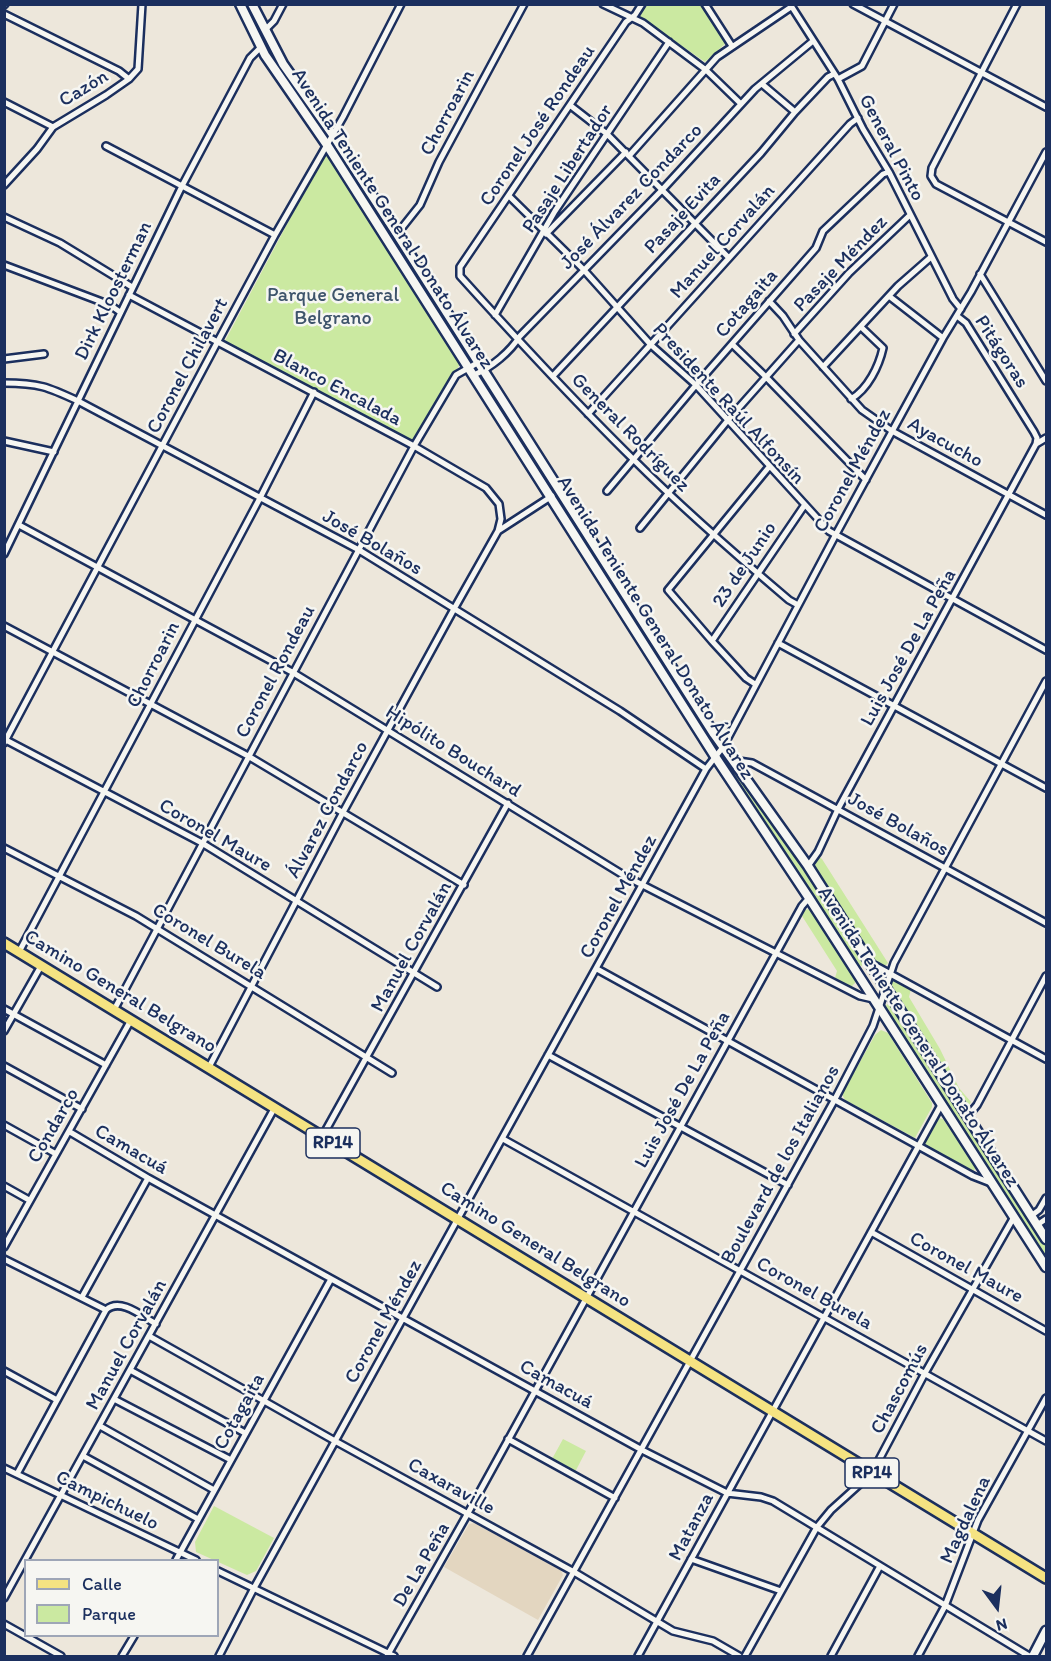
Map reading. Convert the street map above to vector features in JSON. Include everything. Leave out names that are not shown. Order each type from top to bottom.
[{"type":"main road","name":"Avenida Teniente General Donato Álvarez","points":[[240,4],[261,47],[327,145],[552,496],[716,758],[1047,1267]]},
{"type":"main road","name":"Avenida Teniente General Donato Álvarez","points":[[252,4],[283,64],[333,135],[480,362],[723,747],[807,866],[1047,1239]]},
{"type":"main road","name":"Camino General Belgrano","points":[[4,943],[1047,1578]]},
{"type":"main road","points":[[1031,1656],[1047,1631]]},
{"type":"street","name":"Cazón","points":[[4,185],[37,149],[53,127],[129,79],[139,66],[142,4]]},
{"type":"street","points":[[265,30],[274,21],[283,4]]},
{"type":"street","name":"Coronel Chilavert","points":[[5,740],[275,235],[333,135],[401,4]]},
{"type":"street","name":"Chorroarin","points":[[397,234],[420,205],[439,162],[524,4]]},
{"type":"street","points":[[603,4],[643,23],[706,70],[741,104]]},
{"type":"street","name":"Coronel José Rondeau","points":[[460,267],[626,22],[632,18],[642,4]]},
{"type":"street","points":[[705,4],[732,46]]},
{"type":"street","points":[[853,4],[1047,107]]},
{"type":"street","points":[[885,21],[894,4]]},
{"type":"street","points":[[1017,4],[932,168],[931,176],[936,184],[1047,242]]},
{"type":"street","points":[[546,231],[627,154],[717,57],[791,6]]},
{"type":"street","name":"General Pinto","points":[[791,6],[836,76],[889,171],[953,299],[961,309]]},
{"type":"street","points":[[4,14],[119,71],[129,79]]},
{"type":"street","name":"Pasaje Evita","points":[[552,376],[761,153],[828,77],[858,69],[885,21]]},
{"type":"street","name":"José Álvarez Condarco","points":[[474,375],[485,370],[518,340],[741,104],[813,41]]},
{"type":"street","name":"Pasaje Libertador","points":[[495,315],[540,239],[669,42]]},
{"type":"street","name":"Dirk Kloosterman","points":[[4,554],[182,186],[250,58],[261,47]]},
{"type":"street","points":[[762,84],[795,112]]},
{"type":"street","points":[[4,102],[53,127]]},
{"type":"street","points":[[571,106],[608,134],[729,258]]},
{"type":"street","name":"Manuel Corvalán","points":[[588,414],[850,124],[858,118]]},
{"type":"street","points":[[106,146],[275,235]]},
{"type":"street","name":"Coronel Méndez","points":[[219,1656],[254,1588],[706,769],[723,747],[892,431],[1047,152]]},
{"type":"street","name":"Cotagaita","points":[[607,490],[816,248],[823,231],[883,174],[889,171]]},
{"type":"street","name":"Presidente Raúl Alfonsín","points":[[509,196],[583,269],[651,345],[696,385],[804,506],[835,536],[1047,650]]},
{"type":"street","name":"Pasaje Méndez","points":[[794,334],[849,273],[910,215]]},
{"type":"street","points":[[4,217],[62,244],[132,287]]},
{"type":"street","points":[[823,367],[889,296],[932,257]]},
{"type":"street","points":[[4,265],[110,305],[120,312]]},
{"type":"street","name":"General Rodríguez","points":[[460,267],[460,276],[633,460],[713,535],[789,600],[798,605]]},
{"type":"street","points":[[980,274],[1046,379]]},
{"type":"street","name":"Blanco Encalada","points":[[129,295],[414,446],[486,488],[499,504],[501,513],[498,531]]},
{"type":"street","points":[[889,296],[944,338]]},
{"type":"street","name":"Ayacucho","points":[[769,301],[783,316],[799,340],[862,410],[892,431],[1047,515]]},
{"type":"street","name":"Pitágoras","points":[[957,316],[966,323],[1036,441]]},
{"type":"street","points":[[851,399],[859,393],[878,366],[883,348],[861,327]]},
{"type":"street","name":"Pasaje Méndez","points":[[640,528],[728,420],[799,340]]},
{"type":"street","points":[[732,344],[866,480]]},
{"type":"street","points":[[4,359],[44,354]]},
{"type":"street","name":"Coronel Rondeau","points":[[114,1010],[414,446],[456,375],[480,362]]},
{"type":"street","name":"José Bolaños","points":[[4,383],[20,382],[40,385],[78,401],[359,550],[620,711],[706,769]]},
{"type":"street","name":"Chorroarin","points":[[19,952],[314,392]]},
{"type":"street","points":[[1036,441],[1047,438]]},
{"type":"street","points":[[4,441],[54,452]]},
{"type":"street","name":"Luis José De La Peña","points":[[807,866],[818,852],[838,809],[1009,495],[1036,441]]},
{"type":"street","points":[[755,684],[746,678],[712,642],[668,588],[769,467]]},
{"type":"street","name":"Álvarez Condarco","points":[[209,1067],[342,814],[498,531],[552,496]]},
{"type":"street","name":"23 de Junio","points":[[712,642],[804,506]]},
{"type":"street","name":"Hipólito Bouchard","points":[[19,525],[292,672],[643,885],[863,998],[873,999]]},
{"type":"street","points":[[4,626],[248,756],[464,885]]},
{"type":"street","points":[[778,643],[1047,788]]},
{"type":"street","name":"Boulevard de los Italianos","points":[[528,1656],[836,1099],[873,1026],[889,973],[1047,681]]},
{"type":"street","name":"Coronel Maure","points":[[5,740],[202,843],[437,987]]},
{"type":"street","name":"José Bolaños","points":[[732,760],[752,763],[1047,923]]},
{"type":"street","name":"Manuel Corvalán","points":[[322,1137],[415,974],[508,803]]},
{"type":"street","name":"Coronel Burela","points":[[4,848],[136,916],[392,1073]]},
{"type":"street","name":"Luis José De La Peña","points":[[586,1298],[801,906],[809,898]]},
{"type":"street","points":[[870,963],[1047,1059]]},
{"type":"street","points":[[4,1031],[41,966]]},
{"type":"street","points":[[597,969],[973,1176],[991,1183]]},
{"type":"street","points":[[967,1117],[977,1105],[1047,976]]},
{"type":"street","points":[[4,1009],[106,1065]]},
{"type":"street","name":"Condarco","points":[[5,1244],[131,1020]]},
{"type":"street","points":[[548,1055],[788,1185]]},
{"type":"street","points":[[4,1066],[82,1109]]},
{"type":"street","name":"Matanza","points":[[638,1656],[941,1104]]},
{"type":"street","name":"Manuel Corvalán","points":[[25,1559],[275,1107]]},
{"type":"street","points":[[4,1125],[56,1154]]},
{"type":"street","name":"Camacuá","points":[[70,1132],[148,1178],[642,1450],[727,1492],[766,1498],[1031,1656]]},
{"type":"street","name":"Coronel Burela","points":[[503,1139],[1047,1441]]},
{"type":"street","points":[[82,1296],[148,1178]]},
{"type":"street","points":[[4,1186],[29,1200]]},
{"type":"street","points":[[1031,1216],[1040,1210],[1047,1198]]},
{"type":"street","points":[[1037,1225],[1047,1218],[1040,1210]]},
{"type":"street","name":"Chascomús","points":[[745,1656],[817,1527],[831,1510],[872,1473],[925,1373],[1014,1217]]},
{"type":"street","name":"Coronel Maure","points":[[871,1232],[1047,1330]]},
{"type":"street","points":[[4,1259],[106,1310]]},
{"type":"street","name":"Cotagaita","points":[[177,1559],[331,1279]]},
{"type":"street","name":"De La Peña","points":[[390,1656],[586,1298]]},
{"type":"street","points":[[17,1474],[106,1310],[112,1305],[121,1305],[156,1324]]},
{"type":"street","name":"Caxaraville","points":[[149,1336],[574,1572],[679,1634],[713,1641],[739,1656]]},
{"type":"street","points":[[130,1370],[245,1433]]},
{"type":"street","points":[[4,1371],[57,1400]]},
{"type":"street","name":"Magdalena","points":[[918,1656],[945,1606],[972,1533],[1047,1398]]},
{"type":"street","points":[[114,1399],[231,1460]]},
{"type":"street","points":[[99,1426],[214,1490]]},
{"type":"street","points":[[508,1439],[615,1498]]},
{"type":"street","points":[[83,1456],[198,1519]]},
{"type":"street","name":"Campichuelo","points":[[4,1468],[194,1559]]},
{"type":"street","points":[[691,1559],[781,1591]]},
{"type":"street","name":"Manuel Corvalán","points":[[4,1598],[24,1561]]},
{"type":"street","points":[[831,1656],[880,1566]]},
{"type":"street","points":[[219,1571],[390,1656]]},
{"type":"street","points":[[4,1624],[24,1635]]},
{"type":"street","points":[[27,1637],[61,1656]]},
{"type":"street","points":[[122,1656],[133,1637]]},
{"type":"shaded area","points":[[474,1523],[561,1570],[563,1575],[538,1620],[444,1567],[469,1524]]},
{"type":"green space","points":[[648,5],[701,5],[726,43],[705,62],[640,17],[640,11]]},
{"type":"green space","name":"Parque General Belgrano","points":[[327,149],[462,361],[412,441],[225,341]]},
{"type":"green space","points":[[725,764],[728,764],[803,869],[863,961],[862,966],[856,964]]},
{"type":"green space","points":[[819,857],[888,963],[886,965],[873,961],[816,872],[815,865]]},
{"type":"green space","points":[[810,909],[855,980],[851,987],[835,978],[837,971],[802,916],[804,910]]},
{"type":"green space","points":[[893,980],[911,989],[909,997],[940,1049],[959,1088],[971,1102],[969,1105],[964,1104],[891,989]]},
{"type":"green space","points":[[889,1003],[1046,1246],[1046,1259],[884,1010]]},
{"type":"green space","points":[[881,1030],[888,1033],[932,1103],[915,1138],[845,1100],[842,1094],[875,1035]]},
{"type":"green space","points":[[938,1118],[943,1119],[976,1167],[973,1172],[927,1147],[924,1139]]},
{"type":"green space","points":[[563,1439],[586,1451],[575,1472],[552,1459]]},
{"type":"green space","points":[[214,1506],[274,1538],[256,1571],[247,1575],[219,1562],[219,1559],[212,1559],[196,1552],[195,1542]]}]
